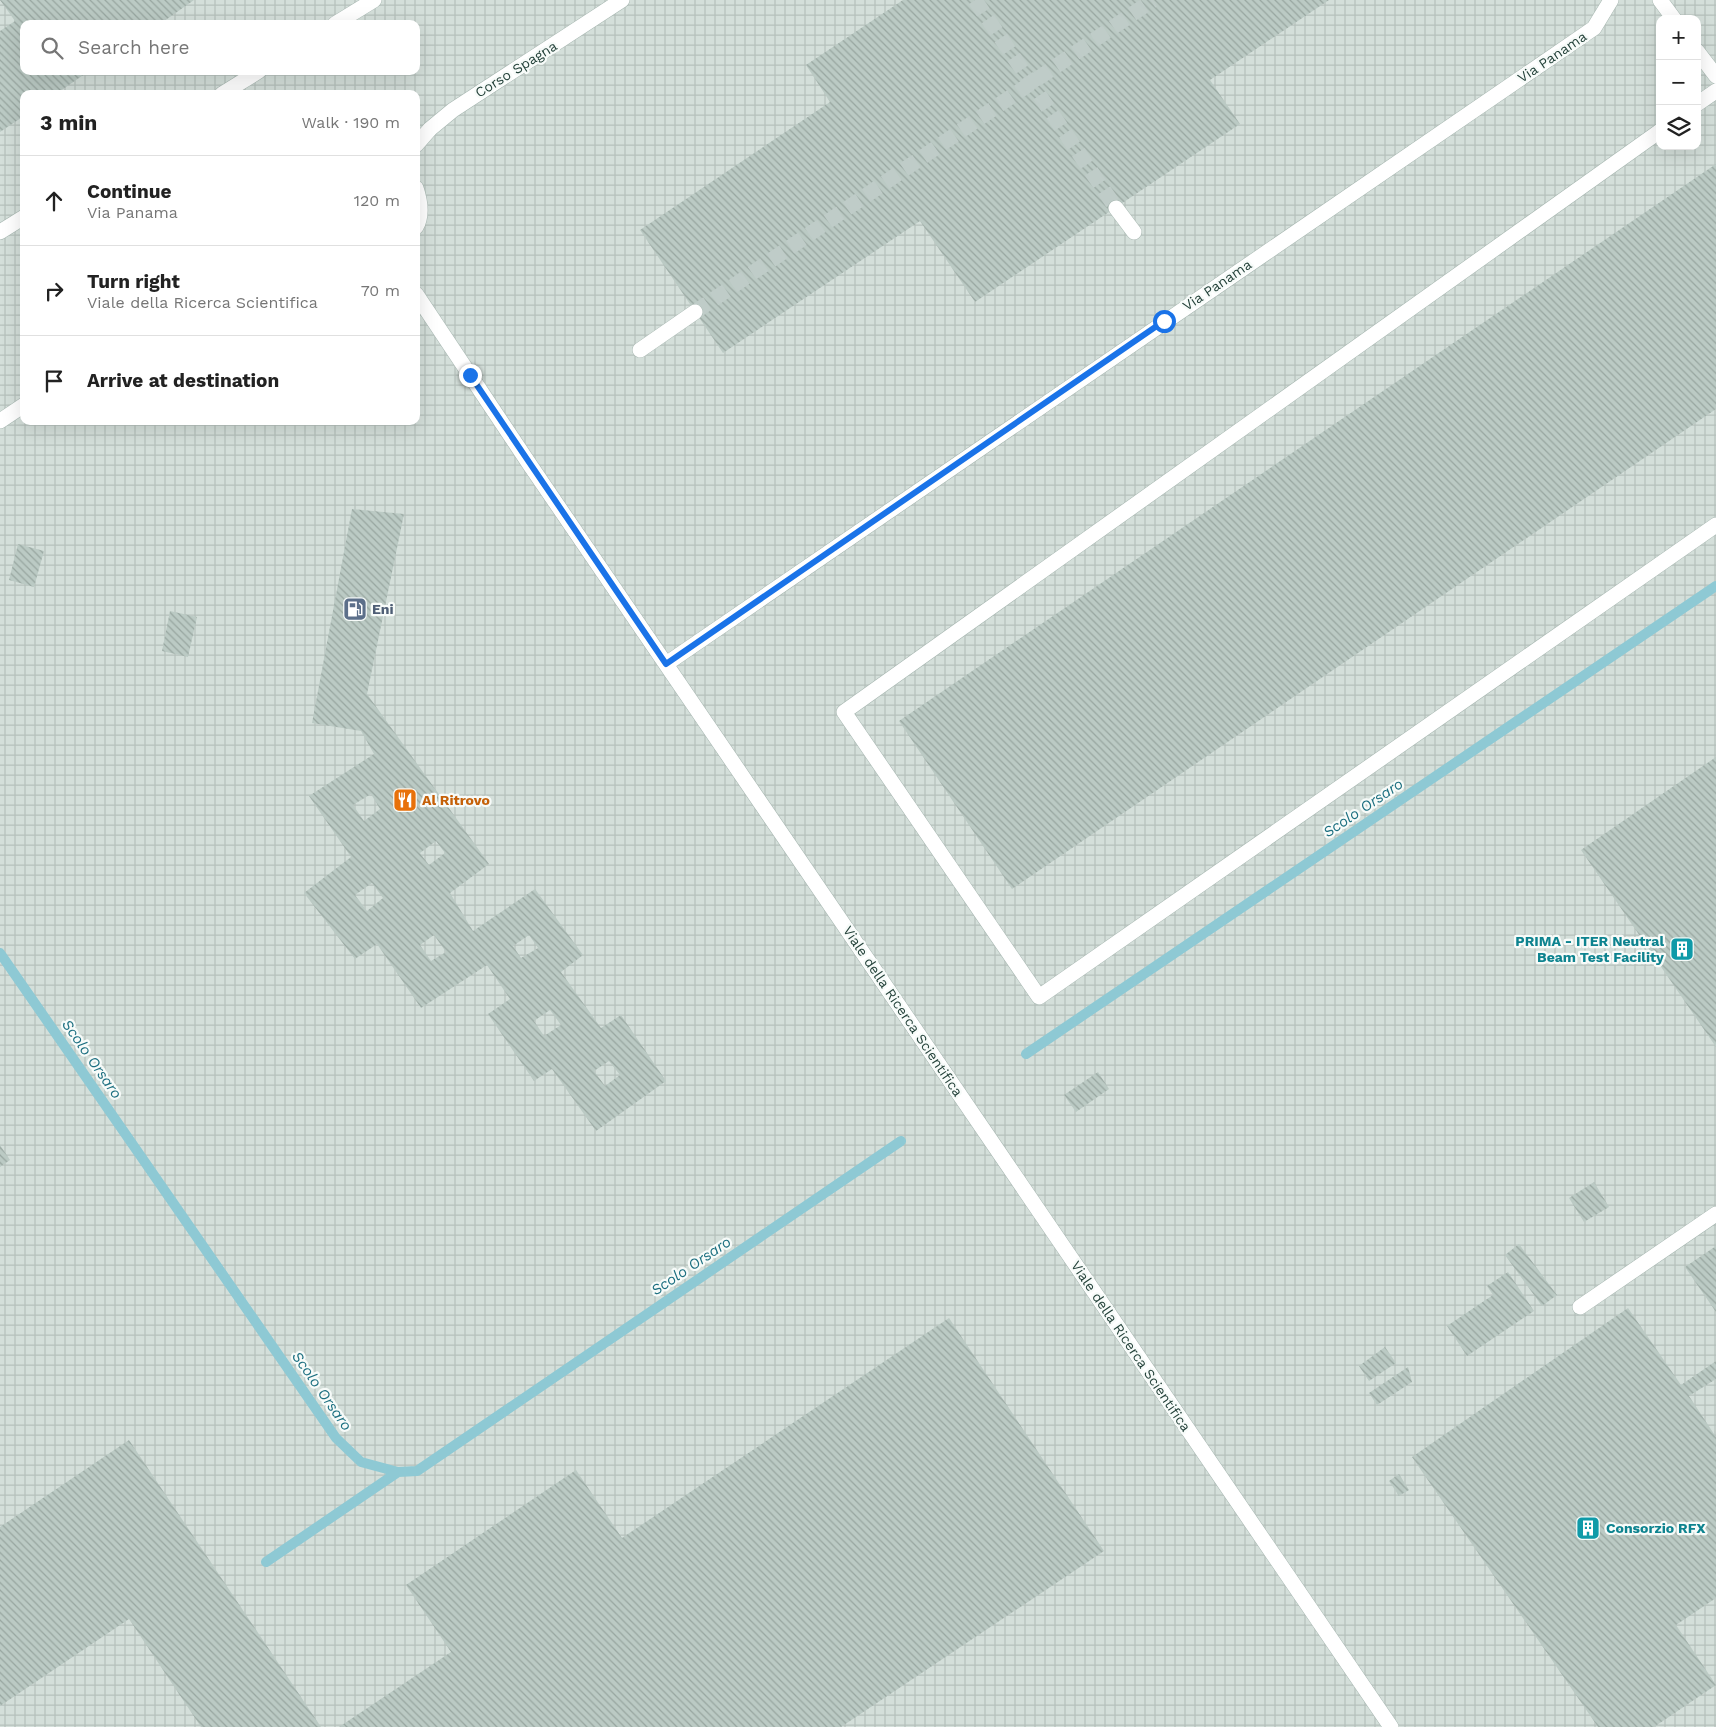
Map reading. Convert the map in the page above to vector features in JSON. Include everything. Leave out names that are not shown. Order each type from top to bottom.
[{"type":"street","points":[[342,20],[374,0]]},
{"type":"street","name":"Corso Spagna","points":[[420,140],[430,128],[453,110],[622,0]]},
{"type":"street","name":"Via Panama","points":[[666,664],[1594,28],[1611,0]]},
{"type":"street","points":[[1660,0],[1671,15]]},
{"type":"street","points":[[1701,55],[1716,76]]},
{"type":"street","points":[[228,90],[253,75]]},
{"type":"street","points":[[1701,101],[1716,90]]},
{"type":"street","points":[[1656,134],[844,712],[1039,997],[1716,525]]},
{"type":"street","points":[[1116,208],[1134,232]]},
{"type":"street","points":[[0,232],[20,220]]},
{"type":"street","name":"Viale della Ricerca Scientifica","points":[[420,300],[1391,1727]]},
{"type":"street","points":[[640,350],[695,312]]},
{"type":"street","points":[[0,421],[20,408]]},
{"type":"street","points":[[1580,1307],[1716,1214]]},
{"type":"shaded area","points":[[0,0],[1716,0],[1716,1727],[0,1727]]},
{"type":"building","points":[[0,0],[194,0],[166,20],[20,20],[20,75],[83,75],[62,90],[20,90],[20,119],[0,132],[0,31],[15,21]]},
{"type":"building","points":[[903,0],[1329,0],[1210,80],[1240,124],[975,302],[920,221],[723,353],[640,230],[830,102],[806,65]]},
{"type":"building","points":[[1716,164],[1716,409],[1012,889],[899,721]]},
{"type":"building","points":[[352,509],[404,514],[367,694],[489,864],[450,893],[473,931],[535,889],[583,955],[561,972],[601,1028],[621,1015],[666,1081],[596,1131],[552,1069],[534,1081],[488,1014],[510,999],[487,965],[421,1008],[377,944],[355,959],[304,893],[351,857],[309,796],[374,754],[361,731],[312,723]],"holes":[[[371,794],[380,809],[364,821],[353,805]],[[436,841],[445,853],[429,865],[420,853]],[[372,883],[383,898],[367,911],[355,895]],[[434,935],[446,952],[431,961],[420,945]],[[529,935],[538,948],[521,958],[513,946]],[[550,1010],[561,1025],[544,1036],[534,1021]],[[609,1061],[620,1075],[605,1086],[594,1071]]]},
{"type":"building","points":[[18,544],[44,551],[34,587],[9,580]]},
{"type":"building","points":[[170,611],[197,617],[188,657],[162,651]]},
{"type":"building","name":"PRIMA - ITER Neutral Beam Test Facility","points":[[1716,757],[1716,1047],[1581,850]]},
{"type":"building","points":[[1098,1072],[1109,1089],[1076,1112],[1064,1095]]},
{"type":"building","points":[[0,1145],[10,1160],[0,1167]]},
{"type":"building","points":[[1594,1182],[1609,1207],[1584,1222],[1569,1198]]},
{"type":"building","points":[[1519,1244],[1557,1295],[1542,1306],[1505,1255]]},
{"type":"building","points":[[1716,1246],[1716,1312],[1685,1267]]},
{"type":"building","points":[[1508,1272],[1534,1311],[1467,1356],[1447,1326],[1493,1295],[1487,1286]]},
{"type":"building","name":"Consorzio RFX","points":[[1628,1308],[1681,1385],[1716,1361],[1716,1379],[1689,1396],[1716,1437],[1716,1598],[1676,1625],[1716,1685],[1654,1727],[1598,1727],[1412,1457]]},
{"type":"building","points":[[949,1318],[1104,1551],[841,1727],[339,1727],[451,1652],[406,1585],[576,1470],[622,1538]]},
{"type":"building","points":[[1385,1347],[1396,1363],[1369,1381],[1359,1366]]},
{"type":"building","points":[[1408,1367],[1412,1382],[1377,1405],[1369,1393]]},
{"type":"building","points":[[129,1440],[321,1727],[201,1727],[129,1619],[0,1706],[0,1527]]},
{"type":"building","points":[[1399,1474],[1409,1490],[1399,1496],[1389,1481]]},
{"type":"waterway","name":"Scolo Orsaro","points":[[1026,1054],[1716,586]]},
{"type":"waterway","name":"Scolo Orsaro","points":[[0,953],[336,1438],[361,1462],[398,1472],[417,1471],[901,1141]]},
{"type":"waterway","points":[[266,1562],[398,1472]]},
{"type":"tunnel","points":[[975,0],[1116,208]]},
{"type":"tunnel","points":[[695,312],[1153,0]]},
{"type":"place","name":"Eni","points":[[355,609]]},
{"type":"place","name":"Al Ritrovo","points":[[405,800]]},
{"type":"place","name":"PRIMA - ITER Neutral Beam Test Facility","points":[[1682,949]]},
{"type":"place","name":"Consorzio RFX","points":[[1588,1528]]},
{"type":"route","points":[[470,375],[666,664],[1164,321]]}]
